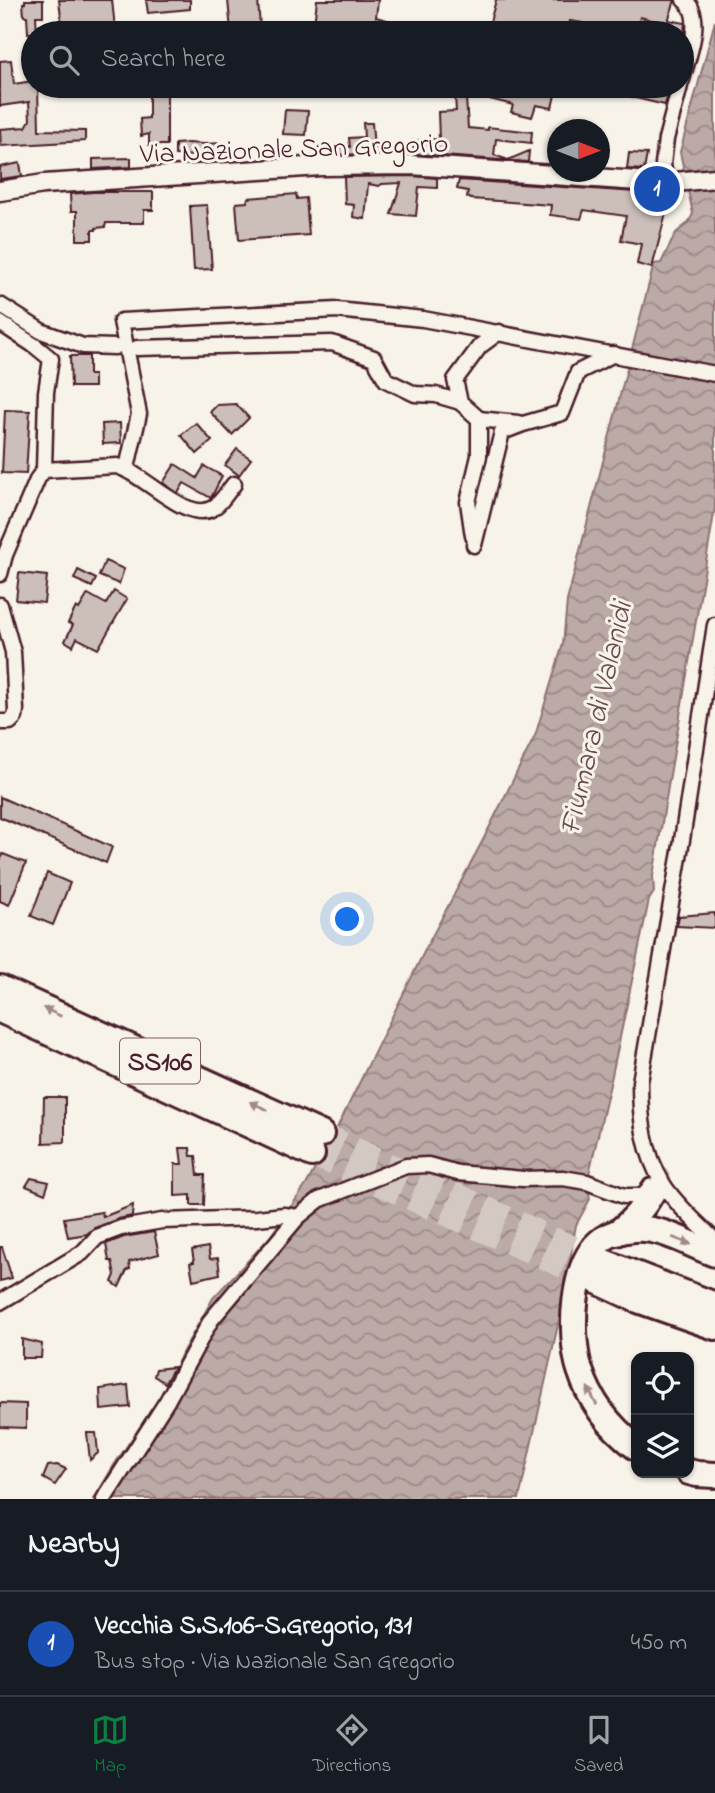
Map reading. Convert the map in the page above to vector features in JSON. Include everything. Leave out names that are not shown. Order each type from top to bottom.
[{"type":"highway","name":"SS106","points":[[0,988],[316,1144],[0,1010]]},
{"type":"highway","points":[[617,1233],[632,1221],[658,1188]]},
{"type":"highway","points":[[631,1443],[605,1419],[592,1399],[580,1370],[573,1339],[573,1313],[584,1265],[593,1248],[603,1238],[633,1229],[652,1229],[715,1254]]},
{"type":"highway","points":[[601,1272],[715,1327]]},
{"type":"highway","points":[[639,1289],[715,1302]]},
{"type":"highway","points":[[639,1289],[715,1342]]},
{"type":"highway","points":[[694,1473],[715,1475]]},
{"type":"street","points":[[687,2],[696,26],[694,34]]},
{"type":"street","points":[[673,183],[663,164],[666,139],[677,98]]},
{"type":"street","name":"Via Nazionale San Gregorio","points":[[0,191],[44,184],[279,169],[411,165],[673,183],[715,178]]},
{"type":"street","points":[[0,305],[41,331],[83,346],[115,347]]},
{"type":"street","points":[[127,468],[139,414],[121,321],[337,310],[423,319],[715,374]]},
{"type":"street","points":[[0,323],[51,359],[46,392],[44,470],[38,478],[5,555],[0,574]]},
{"type":"street","points":[[460,402],[455,380],[480,346],[499,332]]},
{"type":"street","points":[[137,348],[332,343],[374,359],[386,380],[415,394],[436,395],[460,402],[479,419],[523,424]]},
{"type":"street","points":[[479,419],[479,456],[468,502],[474,545],[502,432],[562,413],[578,372],[614,355]]},
{"type":"street","points":[[44,470],[117,466],[127,468],[174,502],[201,512],[212,509],[234,484]]},
{"type":"street","points":[[0,605],[13,652],[16,710],[15,717],[10,722],[0,722]]},
{"type":"street","points":[[715,625],[682,841],[640,1082],[640,1114],[658,1188],[679,1204],[715,1241]]},
{"type":"street","points":[[104,1499],[167,1401],[211,1320],[291,1216],[319,1200],[406,1166],[428,1165],[458,1173],[523,1179],[563,1178],[587,1182],[624,1196],[645,1196],[658,1188]]},
{"type":"street","points":[[0,1302],[82,1253],[97,1237],[121,1228],[162,1221],[291,1216]]},
{"type":"water","name":"Fiumara di Valanidi","points":[[715,21],[715,508],[653,876],[654,892],[649,900],[587,1182],[590,1199],[576,1225],[562,1307],[519,1499],[94,1499],[165,1390],[213,1298],[269,1238],[306,1185],[535,736],[563,644],[567,601],[654,264],[661,263],[676,233],[688,223],[693,214],[680,152]]},
{"type":"building","points":[[25,0],[43,0],[43,16],[36,16],[36,21],[27,21],[27,16],[24,16]]},
{"type":"building","points":[[59,0],[112,0],[114,21],[62,21]]},
{"type":"building","points":[[146,0],[190,0],[190,9],[148,13]]},
{"type":"building","points":[[228,0],[258,0],[260,21],[230,21]]},
{"type":"building","points":[[317,0],[378,0],[376,17],[390,21],[314,21]]},
{"type":"building","points":[[496,0],[675,0],[668,21],[640,17],[639,21],[490,21]]},
{"type":"building","points":[[11,60],[14,84],[21,83],[21,98],[38,98],[39,130],[85,131],[85,141],[1,146],[0,129],[26,127],[30,120],[29,102],[0,106],[0,61]]},
{"type":"building","points":[[149,98],[167,98],[167,145],[149,145],[149,134],[141,136],[140,119],[149,118]]},
{"type":"building","points":[[455,98],[466,98],[468,128],[488,130],[488,127],[532,132],[531,143],[496,139],[494,155],[508,160],[529,151],[528,162],[414,154],[413,141],[439,139],[438,112],[456,111]]},
{"type":"building","points":[[486,98],[554,98],[552,108],[536,105],[532,117],[511,112],[513,105]]},
{"type":"building","points":[[635,98],[667,98],[665,105]]},
{"type":"building","points":[[285,110],[308,111],[306,135],[283,134]]},
{"type":"building","points":[[363,123],[372,123],[374,148],[379,147],[380,154],[318,155],[319,147],[350,147],[349,138],[364,137]]},
{"type":"building","points":[[222,143],[222,161],[199,163],[198,156],[175,155],[175,144]]},
{"type":"building","points":[[629,153],[647,154],[644,170],[627,169]]},
{"type":"building","points":[[131,158],[131,167],[93,169],[93,159]]},
{"type":"building","points":[[20,163],[22,176],[0,179],[0,167]]},
{"type":"building","points":[[344,177],[437,178],[437,188],[419,187],[416,216],[391,214],[401,183],[379,186],[368,184],[365,219],[353,217],[354,205],[345,204]]},
{"type":"building","points":[[459,180],[675,194],[672,207],[668,205],[652,268],[637,264],[641,244],[621,240],[626,216],[584,210],[581,219],[550,215],[551,205],[471,199],[467,197],[468,191],[457,189]]},
{"type":"building","points":[[153,192],[153,210],[144,210],[144,223],[106,223],[105,227],[92,230],[92,240],[77,240],[77,211],[71,211],[70,194]]},
{"type":"building","points":[[296,194],[297,199],[306,198],[309,235],[239,240],[236,203],[247,202],[248,198]]},
{"type":"building","points":[[207,205],[212,269],[194,270],[190,206]]},
{"type":"building","points":[[70,356],[89,356],[89,375],[94,375],[94,387],[71,387]]},
{"type":"building","points":[[236,404],[249,418],[232,435],[210,412],[217,405]]},
{"type":"building","points":[[5,410],[30,411],[26,474],[2,473]]},
{"type":"building","points":[[120,423],[121,443],[103,444],[102,424]]},
{"type":"building","points":[[196,423],[212,441],[197,454],[181,435]]},
{"type":"building","points":[[237,449],[251,459],[239,475],[225,465]]},
{"type":"building","points":[[175,464],[197,478],[204,466],[222,476],[211,498],[184,483],[178,493],[163,483]]},
{"type":"building","points":[[105,561],[124,569],[119,584],[99,576]]},
{"type":"building","points":[[78,570],[96,579],[92,587],[74,579]]},
{"type":"building","points":[[19,573],[47,576],[44,603],[16,600]]},
{"type":"building","points":[[114,591],[127,599],[98,649],[77,638],[73,646],[65,641],[73,625],[68,623],[76,607],[79,609],[88,594],[106,604]]},
{"type":"building","points":[[0,797],[112,847],[106,863],[0,817]]},
{"type":"building","points":[[3,854],[26,863],[9,905],[0,901],[0,861]]},
{"type":"building","points":[[47,873],[70,883],[53,925],[31,916]]},
{"type":"building","points":[[715,913],[715,928],[677,926],[679,916]]},
{"type":"building","points":[[44,1097],[65,1097],[65,1142],[43,1143]]},
{"type":"building","points":[[180,1148],[190,1148],[191,1156],[196,1156],[198,1175],[205,1175],[204,1205],[191,1205],[191,1195],[175,1196],[175,1164],[182,1164]]},
{"type":"building","points":[[31,1178],[49,1182],[45,1194],[26,1186]]},
{"type":"building","points":[[133,1205],[132,1216],[94,1228],[87,1234],[68,1237],[64,1218],[102,1212],[103,1217]]},
{"type":"building","points":[[154,1232],[159,1254],[129,1262],[130,1269],[119,1287],[112,1282],[115,1275],[106,1244],[124,1237]]},
{"type":"building","points":[[0,1247],[12,1278],[0,1281]]},
{"type":"building","points":[[208,1247],[210,1259],[218,1258],[220,1274],[193,1280],[190,1263],[194,1262],[192,1250]]},
{"type":"building","points":[[22,1339],[42,1344],[41,1358],[22,1358]]},
{"type":"building","points":[[174,1367],[165,1383],[154,1376],[156,1369]]},
{"type":"building","points":[[128,1385],[130,1407],[101,1410],[100,1389]]},
{"type":"building","points":[[0,1403],[26,1404],[26,1428],[0,1427]]},
{"type":"building","points":[[87,1433],[96,1433],[98,1453],[90,1460]]},
{"type":"building","points":[[57,1465],[66,1469],[55,1485],[43,1478],[48,1466]]},
{"type":"tunnel","points":[[321,1134],[604,1262]]},
{"type":"tunnel","points":[[312,1154],[597,1281]]},
{"type":"place","name":"Vecchia S.S.106-S.Gregorio, 131","points":[[657,189]]}]
